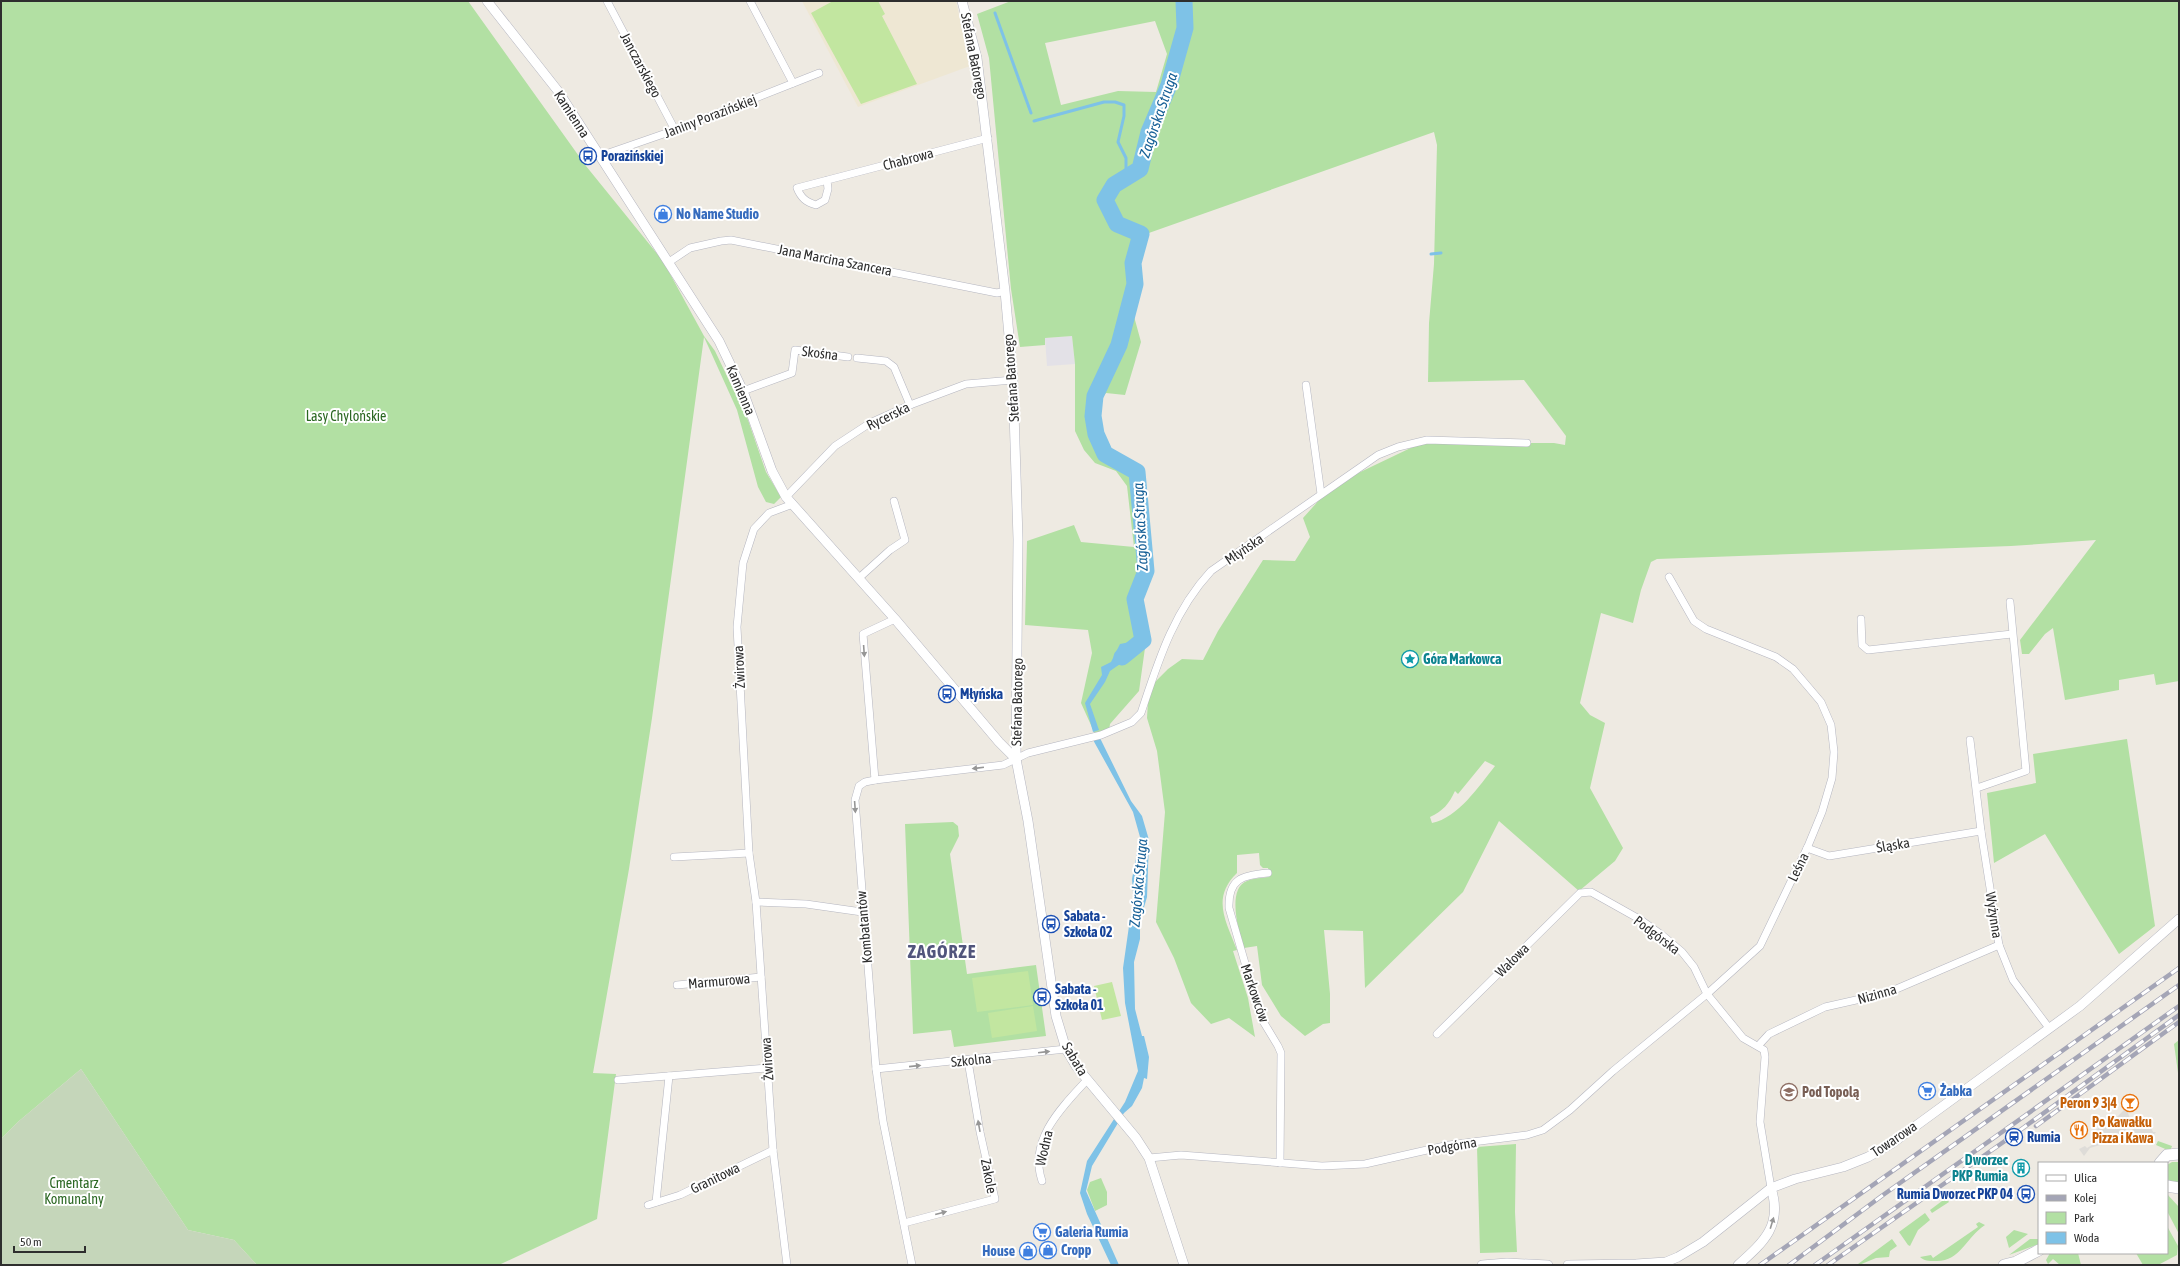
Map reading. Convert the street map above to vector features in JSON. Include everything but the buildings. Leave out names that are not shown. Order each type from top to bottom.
[{"type":"main road","points":[[2161,1162],[2167,1156],[2179,1154]]},
{"type":"main road","points":[[2004,1265],[2016,1262],[2038,1251]]},
{"type":"street","name":"Kamienna","points":[[487,1],[558,91],[719,341],[743,391],[772,470],[786,496],[895,619],[999,742],[1016,759]]},
{"type":"street","name":"Janczarskiego","points":[[607,1],[675,130]]},
{"type":"street","points":[[750,1],[793,83]]},
{"type":"street","name":"Stefana Batorego","points":[[962,1],[977,58],[988,138],[1013,380],[1018,539],[1016,759]]},
{"type":"street","name":"Janiny Porazińskiej","points":[[600,156],[675,130],[819,73]]},
{"type":"street","name":"Chabrowa","points":[[827,180],[828,189],[825,200],[816,205],[806,202],[800,196],[797,188],[827,180],[988,138]]},
{"type":"street","name":"Jana Marcina Szancera","points":[[669,262],[690,248],[721,240],[731,240],[997,293],[1005,291]]},
{"type":"street","name":"Skośna","points":[[743,391],[792,373],[795,350],[848,357]]},
{"type":"street","name":"Skośna","points":[[857,358],[886,361],[894,367],[910,405]]},
{"type":"street","name":"Rycerska","points":[[786,496],[835,446],[870,423],[910,405],[966,384],[1013,380]]},
{"type":"street","points":[[1306,385],[1321,494]]},
{"type":"street","name":"Młyńska","points":[[875,780],[1003,765],[1028,753],[1090,738],[1132,722],[1141,713],[1168,637],[1203,580],[1211,571],[1378,455],[1412,443],[1427,440],[1527,443]]},
{"type":"street","points":[[859,578],[890,550],[905,540],[894,501]]},
{"type":"street","name":"Żwirowa","points":[[787,1265],[772,1150],[756,902],[749,853],[737,627],[741,580],[748,544],[754,529],[768,513],[792,504]]},
{"type":"street","name":"Leśna","points":[[1669,577],[1694,621],[1706,629],[1776,656],[1793,669],[1820,702],[1831,725],[1834,752],[1832,778],[1822,812],[1760,946],[1707,994]]},
{"type":"street","points":[[1977,788],[2026,771],[2010,602]]},
{"type":"street","points":[[875,780],[863,634],[895,619]]},
{"type":"street","points":[[1861,619],[1862,644],[1868,650],[2012,634]]},
{"type":"street","name":"Wyżynna","points":[[1970,740],[1981,830],[1999,945],[2013,980],[2050,1028]]},
{"type":"street","name":"Sabata","points":[[1016,759],[1028,822],[1056,1016],[1066,1049],[1088,1080],[1136,1138],[1149,1158],[1184,1265]]},
{"type":"street","name":"Kombatantów","points":[[875,780],[859,786],[855,800],[862,912],[876,1070],[883,1121],[912,1265]]},
{"type":"street","name":"Śląska","points":[[1806,848],[1829,856],[1981,830]]},
{"type":"street","points":[[674,857],[749,853]]},
{"type":"street","name":"Markowców","points":[[1268,873],[1248,874],[1239,879],[1230,890],[1229,908],[1261,1018],[1281,1053],[1280,1163]]},
{"type":"street","name":"Podgórska","points":[[1591,892],[1641,920],[1682,952],[1694,967],[1707,994]]},
{"type":"street","name":"Wałowa","points":[[1437,1034],[1580,893],[1591,892]]},
{"type":"street","points":[[756,902],[806,904],[862,912]]},
{"type":"street","name":"Towarowa","points":[[1568,1265],[1666,1262],[1678,1257],[1703,1242],[1771,1188],[1795,1179],[1842,1167],[1868,1157],[1891,1144],[2085,1001],[2179,919]]},
{"type":"street","name":"Nizinna","points":[[1758,1046],[1769,1034],[1826,1007],[1887,993],[1999,945]]},
{"type":"street","name":"Marmurowa","points":[[677,985],[761,977]]},
{"type":"street","points":[[1707,994],[1743,1038],[1764,1050],[1766,1057],[1760,1122],[1775,1204],[1774,1218],[1764,1241],[1738,1265]]},
{"type":"street","name":"Podgórna","points":[[1149,1158],[1181,1155],[1322,1166],[1365,1164],[1450,1145],[1527,1135],[1543,1130],[1570,1110],[1613,1071],[1707,994]]},
{"type":"street","name":"Szkolna","points":[[876,1070],[1066,1049]]},
{"type":"street","name":"Zakole","points":[[904,1223],[995,1199],[980,1132],[968,1061]]},
{"type":"street","points":[[618,1080],[767,1068]]},
{"type":"street","points":[[656,1202],[669,1076]]},
{"type":"street","name":"Wodna","points":[[1042,1181],[1037,1167],[1046,1130],[1056,1114],[1088,1080]]},
{"type":"street","name":"Granitowa","points":[[648,1205],[680,1195],[772,1150]]},
{"type":"street","points":[[1482,1265],[1507,1263],[1548,1265]]},
{"type":"shaded area","points":[[802,1],[956,1],[970,66],[858,107]]},
{"type":"shaded area","points":[[1072,336],[1075,364],[1047,366],[1045,338]]},
{"type":"shaded area","points":[[2127,1102],[2130,1106],[2127,1110],[2130,1119],[2125,1121],[2124,1128],[2129,1132],[2147,1119],[2153,1132],[2156,1132],[2148,1141],[2144,1141],[2141,1138],[2110,1142],[2090,1148],[2084,1156],[2079,1149],[2085,1146],[2087,1148],[2097,1142],[2091,1133],[2118,1116],[2124,1110]]},
{"type":"green space","name":"Lasy Chylońskie","points":[[1,1],[468,1],[586,166],[663,261],[704,336],[715,351],[748,420],[766,472],[781,497],[774,504],[766,502],[758,487],[737,410],[704,337],[652,718],[629,869],[593,1073],[616,1074],[597,1219],[499,1265],[257,1265],[234,1240],[188,1230],[81,1069],[19,1121],[1,1139]]},
{"type":"green space","points":[[833,1],[878,1],[885,14],[882,16],[917,84],[861,104],[811,13]]},
{"type":"green space","points":[[1011,1],[2179,1],[2179,681],[2156,685],[2154,674],[2119,680],[2119,690],[2065,700],[2053,628],[2045,634],[2029,654],[2022,654],[2020,640],[2096,540],[2011,546],[1657,559],[1651,562],[1641,590],[1633,623],[1601,613],[1580,703],[1590,715],[1605,723],[1590,788],[1623,848],[1615,861],[1579,891],[1499,821],[1463,892],[1365,988],[1363,931],[1324,930],[1330,994],[1330,1023],[1323,1024],[1305,1036],[1281,1016],[1262,985],[1257,946],[1244,948],[1237,922],[1237,893],[1241,886],[1247,881],[1269,877],[1268,868],[1263,868],[1260,865],[1259,853],[1237,855],[1237,873],[1229,882],[1224,892],[1223,910],[1237,950],[1233,951],[1248,998],[1255,1037],[1229,1018],[1211,1024],[1191,1003],[1174,958],[1156,922],[1165,812],[1157,751],[1147,718],[1148,701],[1154,683],[1168,669],[1182,659],[1203,660],[1218,631],[1263,560],[1295,561],[1310,537],[1303,518],[1321,498],[1352,476],[1421,443],[1554,443],[1565,445],[1566,436],[1524,380],[1428,382],[1429,323],[1434,264],[1437,145],[1434,132],[1146,234],[1132,309],[1141,342],[1125,395],[1106,393],[1096,406],[1092,420],[1104,451],[1137,476],[1150,567],[1133,617],[1145,648],[1139,691],[1110,724],[1109,731],[1095,734],[1081,703],[1092,653],[1088,630],[1025,625],[1027,541],[1074,525],[1081,542],[1134,547],[1127,486],[1116,471],[1095,463],[1084,450],[1075,431],[1075,364],[1072,336],[1045,338],[1045,345],[1020,347],[1011,289],[989,58],[977,14]],"holes":[[[1155,21],[1167,54],[1156,92],[1118,91],[1061,105],[1045,43]],[[1485,761],[1495,766],[1475,792],[1451,815],[1432,823],[1430,817],[1445,807],[1455,791],[1458,794]]]},
{"type":"green space","points":[[2127,739],[2155,926],[2119,954],[2045,834],[1994,863],[1987,793],[2036,783],[2033,754]]},
{"type":"green space","points":[[953,822],[958,826],[959,836],[950,854],[967,974],[1036,965],[1046,1036],[954,1047],[951,1030],[913,1034],[905,824]]},
{"type":"green space","points":[[1028,971],[1033,1005],[977,1012],[972,978]]},
{"type":"green space","points":[[1112,982],[1121,1016],[1102,1020],[1094,986]]},
{"type":"green space","points":[[1033,1006],[1037,1031],[992,1038],[988,1013]]},
{"type":"green space","points":[[2179,1040],[2179,1080],[2174,1044]]},
{"type":"green space","name":"Cmentarz Komunalny","points":[[81,1069],[188,1230],[234,1240],[257,1265],[1,1265],[1,1139],[19,1121]]},
{"type":"green space","points":[[2158,1141],[2172,1146],[2170,1151],[2156,1145]]},
{"type":"green space","points":[[1516,1144],[1515,1212],[1517,1252],[1480,1253],[1477,1147]]},
{"type":"green space","points":[[2172,1162],[2179,1162],[2179,1182],[2172,1182],[2168,1180],[2168,1164]]},
{"type":"green space","points":[[1101,1178],[1107,1192],[1107,1205],[1095,1211],[1087,1190],[1090,1182]]},
{"type":"green space","points":[[2168,1195],[2179,1207],[2179,1234],[2168,1213]]},
{"type":"green space","points":[[1946,1198],[1949,1202],[1932,1213],[1930,1210]]},
{"type":"green space","points":[[1925,1213],[1930,1220],[1918,1230],[1910,1246],[1899,1232]]},
{"type":"green space","points":[[1979,1222],[1985,1225],[1972,1236],[1962,1249],[1950,1258],[1943,1261],[1930,1261],[1920,1257],[1931,1255],[1933,1258],[1978,1227],[1976,1224]]},
{"type":"green space","points":[[2168,1228],[2178,1246],[2177,1255],[2158,1265],[2143,1265],[2137,1254],[2168,1254]]},
{"type":"green space","points":[[2014,1230],[2028,1234],[2009,1248],[2006,1237]]},
{"type":"green space","points":[[1892,1239],[1897,1246],[1890,1251],[1889,1257],[1876,1258],[1859,1265],[1858,1264]]},
{"type":"green space","points":[[2030,1239],[2038,1239],[2038,1244],[2009,1255]]},
{"type":"green space","points":[[2049,1254],[2078,1254],[2081,1265],[2060,1265],[2053,1259],[2048,1264],[2046,1260]]},
{"type":"water","points":[[1139,640],[1141,644],[1135,649],[1136,653],[1110,671],[1105,682],[1090,704],[1099,730],[1093,732],[1085,703],[1102,675],[1101,667],[1111,662],[1120,644],[1130,642],[1133,645]]},
{"type":"water","points":[[1092,738],[1100,738],[1131,801],[1142,816],[1149,840],[1147,897],[1140,921],[1140,939],[1134,962],[1135,1009],[1149,1057],[1147,1079],[1144,1078],[1142,1088],[1132,1106],[1124,1113],[1092,1166],[1086,1191],[1119,1265],[1111,1265],[1087,1214],[1080,1193],[1087,1161],[1125,1102],[1138,1071],[1125,1003],[1123,968],[1130,919],[1134,906],[1132,879],[1140,837],[1133,812]]},
{"type":"waterway","name":"Zagórska Struga","points":[[1122,657],[1143,640],[1135,599],[1146,571],[1137,472],[1105,454],[1096,434],[1093,416],[1095,396],[1119,345],[1135,284],[1133,263],[1141,234],[1117,224],[1105,200],[1114,185],[1140,169],[1149,132],[1169,85],[1185,28],[1184,1]]},
{"type":"waterway","points":[[995,13],[1031,113]]},
{"type":"waterway","points":[[1034,121],[1104,102],[1115,102],[1124,105],[1124,116],[1118,142],[1126,158],[1126,177]]},
{"type":"waterway","points":[[1431,254],[1441,253]]},
{"type":"railway","points":[[1760,1265],[2179,968]]},
{"type":"railway","points":[[1789,1265],[1883,1195],[2179,985]]},
{"type":"railway","points":[[1815,1265],[2179,1006]]},
{"type":"railway","points":[[1828,1265],[2012,1136],[2179,1015]]},
{"type":"railway","points":[[2036,1126],[2179,1022]]},
{"type":"place","name":"Porazińskiej","points":[[588,156]]},
{"type":"place","name":"No Name Studio","points":[[663,214]]},
{"type":"place","name":"Góra Markowca","points":[[1410,659]]},
{"type":"place","name":"Młyńska","points":[[947,694]]},
{"type":"place","name":"Sabata - Szkoła 02","points":[[1051,924]]},
{"type":"place","name":"Sabata - Szkoła 01","points":[[1042,997]]},
{"type":"place","name":"Żabka","points":[[1927,1091]]},
{"type":"place","name":"Pod Topolą","points":[[1789,1092]]},
{"type":"place","name":"Peron 9 3|4","points":[[2130,1103]]},
{"type":"place","name":"Po Kawałku Pizza i Kawa","points":[[2079,1130]]},
{"type":"place","name":"Rumia","points":[[2014,1137]]},
{"type":"place","name":"Dworzec PKP Rumia","points":[[2021,1168]]},
{"type":"place","name":"Rumia Dworzec PKP 04","points":[[2026,1194]]},
{"type":"place","name":"Galeria Rumia","points":[[1042,1232]]},
{"type":"place","name":"Cropp","points":[[1048,1250]]},
{"type":"place","name":"House","points":[[1028,1251]]},
{"type":"district","name":"ZAGÓRZE","points":[[942,951]]}]
